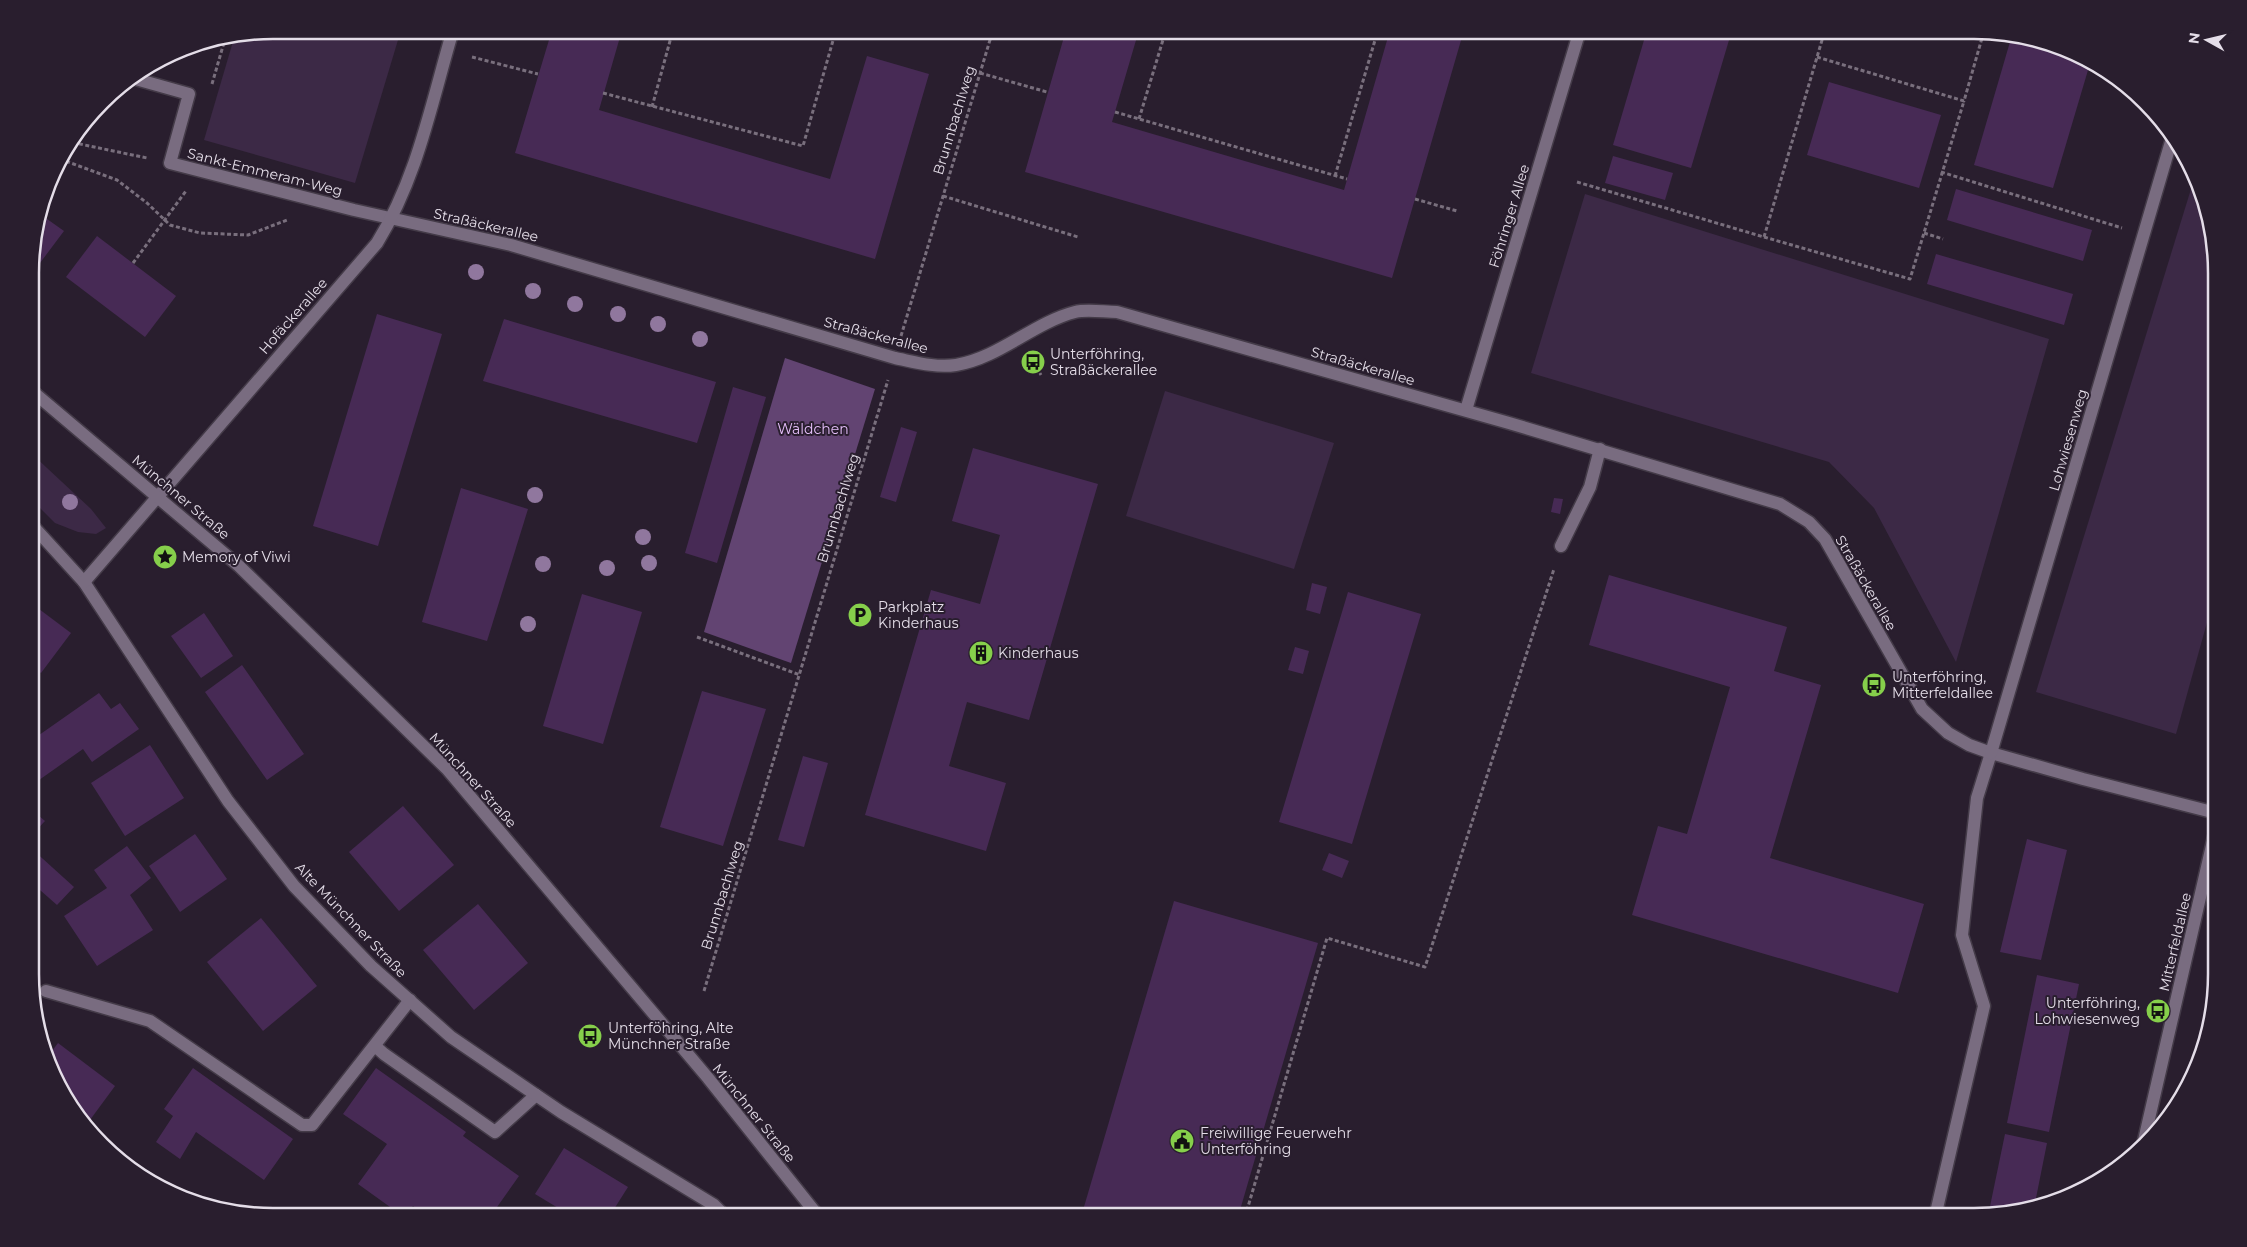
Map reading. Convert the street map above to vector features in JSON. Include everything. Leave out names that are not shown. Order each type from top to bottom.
[{"type":"street","name":"Hofäckerallee","points":[[84,582],[377,243],[392,218],[416,163],[450,39]]},
{"type":"street","name":"Föhringer Allee","points":[[1466,410],[1577,39]]},
{"type":"street","points":[[140,80],[189,94]]},
{"type":"street","name":"Sankt-Emmeram-Weg","points":[[189,94],[170,163],[392,218]]},
{"type":"street","name":"Lohwiesenweg","points":[[1937,1208],[1984,1006],[1962,935],[1977,798],[2171,146]]},
{"type":"street","name":"Straßäckerallee","points":[[392,218],[511,245],[753,314],[895,358],[929,365],[955,365],[980,359],[1045,323],[1077,311],[1117,312],[1466,410],[1780,504],[1809,522],[1824,539],[1922,709],[1948,732],[1969,745],[1991,753],[2083,779],[2208,810]]},
{"type":"street","name":"Münchner Straße","points":[[39,397],[239,566],[446,769],[708,1078],[812,1208]]},
{"type":"street","points":[[1562,546],[1590,487],[1600,449]]},
{"type":"street","name":"Alte Münchner Straße","points":[[39,533],[84,582],[228,801],[294,886],[371,966],[451,1037],[536,1095],[717,1208]]},
{"type":"street","name":"Mitterfeldallee","points":[[2145,1134],[2208,863]]},
{"type":"street","points":[[46,991],[150,1021],[302,1124],[312,1125],[410,1000]]},
{"type":"street","points":[[375,1046],[495,1132],[536,1095]]},
{"type":"path","points":[[652,107],[671,39]]},
{"type":"path","points":[[603,93],[803,146],[833,39]]},
{"type":"path","name":"Brunnbachlweg","points":[[704,991],[990,39]]},
{"type":"path","points":[[1139,119],[1163,39]]},
{"type":"path","points":[[1336,176],[1375,39]]},
{"type":"path","points":[[1764,237],[1823,39]]},
{"type":"path","points":[[1577,182],[1910,279],[1982,39]]},
{"type":"path","points":[[189,94],[207,100],[224,44]]},
{"type":"path","points":[[447,50],[538,74]]},
{"type":"path","points":[[1818,57],[1964,101]]},
{"type":"path","points":[[980,73],[1048,92]]},
{"type":"path","points":[[1115,112],[1347,180]]},
{"type":"path","points":[[78,143],[170,163]]},
{"type":"path","points":[[67,162],[117,180],[147,203],[170,225],[200,233],[248,235],[307,210],[319,201]]},
{"type":"path","points":[[132,263],[201,171]]},
{"type":"path","points":[[1941,172],[2144,234]]},
{"type":"path","points":[[944,196],[1078,237]]},
{"type":"path","points":[[1415,199],[1457,212]]},
{"type":"path","points":[[1924,233],[1943,239]]},
{"type":"path","points":[[1033,362],[1041,375]]},
{"type":"path","points":[[1248,1208],[1327,938],[1425,967],[1562,546]]},
{"type":"path","points":[[697,637],[800,675]]},
{"type":"shaded area","points":[[257,39],[398,39],[355,183],[204,140],[233,42]]},
{"type":"shaded area","points":[[2192,187],[2204,227],[2208,257],[2208,619],[2176,734],[2036,692]]},
{"type":"shaded area","points":[[1585,194],[2049,339],[1956,662],[1874,508],[1829,462],[1531,373]]},
{"type":"shaded area","points":[[1165,391],[1334,443],[1294,569],[1126,516]]},
{"type":"shaded area","points":[[39,461],[91,509],[106,528],[96,534],[78,532],[55,523],[39,507]]},
{"type":"green space","name":"Wäldchen","points":[[785,358],[875,389],[791,663],[704,632]]},
{"type":"building","points":[[549,39],[619,39],[599,110],[830,179],[867,56],[929,74],[875,259],[515,153]]},
{"type":"building","points":[[1063,39],[1136,39],[1112,122],[1344,190],[1387,39],[1461,39],[1392,278],[1025,172]]},
{"type":"building","points":[[1644,39],[1729,39],[1691,168],[1613,145]]},
{"type":"building","points":[[2010,42],[2050,51],[2088,69],[2053,188],[1974,165]]},
{"type":"building","points":[[1829,82],[1941,115],[1919,188],[1807,155]]},
{"type":"building","points":[[1613,156],[1673,173],[1665,200],[1605,183]]},
{"type":"building","points":[[1956,189],[2092,230],[2083,261],[1947,220]]},
{"type":"building","points":[[45,218],[64,231],[39,264]]},
{"type":"building","points":[[97,236],[176,296],[145,337],[66,277]]},
{"type":"building","points":[[1936,254],[2073,294],[2064,325],[1927,284]]},
{"type":"building","points":[[377,314],[442,334],[378,546],[313,526]]},
{"type":"building","points":[[504,319],[716,382],[697,443],[483,381]]},
{"type":"building","points":[[733,387],[766,397],[717,563],[685,553]]},
{"type":"building","points":[[901,427],[917,432],[896,502],[880,497]]},
{"type":"building","name":"Kinderhaus","points":[[973,448],[1098,484],[1029,720],[967,702],[949,766],[1006,783],[986,851],[865,815],[931,590],[980,604],[1000,535],[952,521]]},
{"type":"building","points":[[461,488],[528,509],[487,641],[422,622]]},
{"type":"building","points":[[1554,498],[1563,499],[1560,514],[1551,512]]},
{"type":"building","points":[[1609,575],[1787,627],[1774,671],[1821,685],[1770,858],[1924,904],[1898,993],[1632,915],[1658,826],[1687,834],[1730,687],[1589,645]]},
{"type":"building","points":[[1312,583],[1327,587],[1320,614],[1306,610]]},
{"type":"building","points":[[1348,592],[1421,614],[1352,844],[1279,822]]},
{"type":"building","points":[[582,594],[642,612],[603,744],[543,726]]},
{"type":"building","points":[[39,609],[71,633],[41,673],[39,671]]},
{"type":"building","points":[[204,613],[233,656],[201,678],[171,636]]},
{"type":"building","points":[[1295,647],[1309,651],[1303,674],[1288,670]]},
{"type":"building","points":[[242,665],[304,754],[267,780],[205,692]]},
{"type":"building","points":[[702,691],[766,709],[723,846],[660,827]]},
{"type":"building","points":[[99,693],[111,709],[120,703],[139,729],[92,762],[83,749],[39,780],[39,735]]},
{"type":"building","points":[[150,745],[184,798],[125,836],[91,783]]},
{"type":"building","points":[[803,756],[828,763],[804,847],[778,840]]},
{"type":"building","points":[[403,806],[454,865],[399,911],[349,852]]},
{"type":"building","points":[[39,816],[45,821],[39,827]]},
{"type":"building","points":[[195,834],[227,879],[180,912],[149,866]]},
{"type":"building","points":[[2027,839],[2067,850],[2041,960],[2000,952]]},
{"type":"building","points":[[127,846],[151,878],[130,895],[153,930],[97,966],[64,916],[107,888],[94,870]]},
{"type":"building","points":[[1329,853],[1349,861],[1342,878],[1322,870]]},
{"type":"building","points":[[39,855],[74,887],[57,905],[39,889]]},
{"type":"building","points":[[1174,901],[1318,943],[1241,1208],[1084,1208]]},
{"type":"building","points":[[478,904],[528,963],[474,1010],[423,950]]},
{"type":"building","points":[[261,918],[317,986],[263,1031],[207,962]]},
{"type":"building","points":[[2037,975],[2079,984],[2049,1132],[2007,1123]]},
{"type":"building","points":[[58,1043],[115,1086],[90,1120],[70,1091],[52,1051]]},
{"type":"building","points":[[193,1068],[293,1139],[264,1180],[196,1132],[180,1159],[156,1142],[173,1116],[164,1109]]},
{"type":"building","points":[[376,1068],[466,1132],[463,1136],[519,1176],[496,1208],[416,1208],[413,1206],[411,1208],[391,1208],[358,1184],[387,1144],[343,1114]]},
{"type":"building","points":[[2005,1134],[2047,1143],[2036,1200],[1990,1208]]},
{"type":"building","points":[[564,1148],[628,1187],[615,1208],[558,1208],[535,1194]]},
{"type":"place","name":"Unterföhring, Straßäckerallee","points":[[1033,362]]},
{"type":"place","name":"Memory of Viwi","points":[[165,557]]},
{"type":"place","name":"Parkplatz Kinderhaus","points":[[860,615]]},
{"type":"place","name":"Kinderhaus","points":[[981,653]]},
{"type":"place","name":"Unterföhring, Mitterfeldallee","points":[[1874,685]]},
{"type":"place","name":"Unterföhring, Lohwiesenweg","points":[[2158,1011]]},
{"type":"place","name":"Unterföhring, Alte Münchner Straße","points":[[590,1036]]},
{"type":"place","name":"Freiwillige Feuerwehr Unterföhring","points":[[1182,1141]]}]
